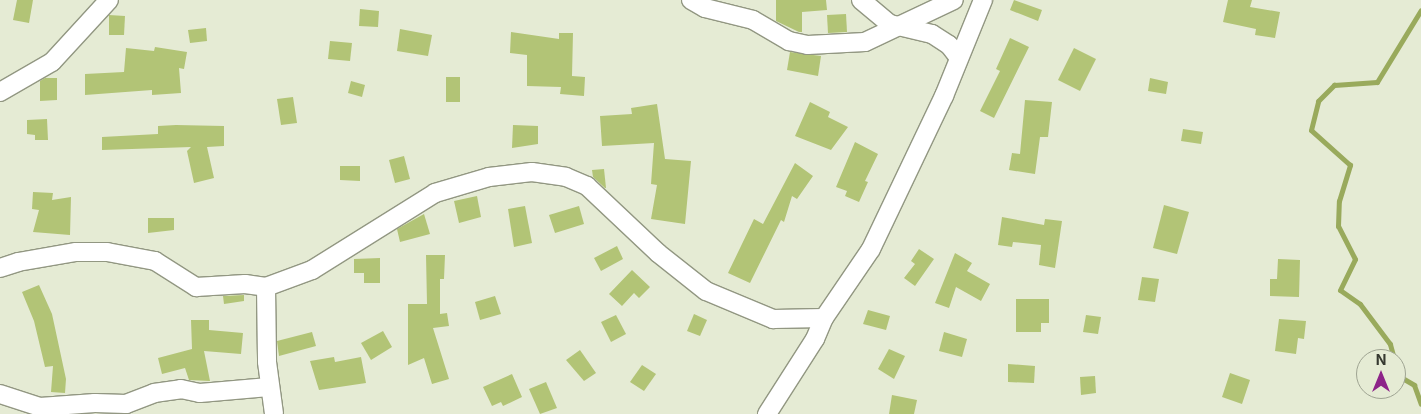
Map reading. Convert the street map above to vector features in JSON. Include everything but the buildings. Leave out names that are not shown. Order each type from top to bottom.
[{"type":"street","points":[[0,92],[52,62],[109,0]]},
{"type":"street","points":[[691,0],[705,8],[753,20],[789,41],[808,45],[865,42],[888,34],[894,26],[922,17],[954,0]]},
{"type":"street","points":[[861,0],[894,26],[932,34],[949,45],[960,58]]},
{"type":"street","points":[[767,414],[815,339],[824,318],[871,249],[960,58],[982,0]]},
{"type":"street","points":[[0,268],[18,262],[76,252],[107,252],[155,261],[196,287],[245,284],[266,287],[312,270],[435,193],[489,177],[532,172],[566,177],[587,186],[658,253],[706,291],[773,319],[824,318]]},
{"type":"street","points":[[266,287],[270,387],[274,414]]},
{"type":"street","points":[[0,394],[40,407],[95,403],[126,404],[154,394],[181,389],[200,394],[270,387]]},
{"type":"waterway","points":[[1391,349],[1390,344],[1360,304],[1340,290],[1355,259],[1338,226],[1339,201],[1350,165],[1311,130],[1318,101],[1334,85],[1377,82],[1421,10]]},
{"type":"waterway","points":[[1406,380],[1414,385],[1421,404]]}]
